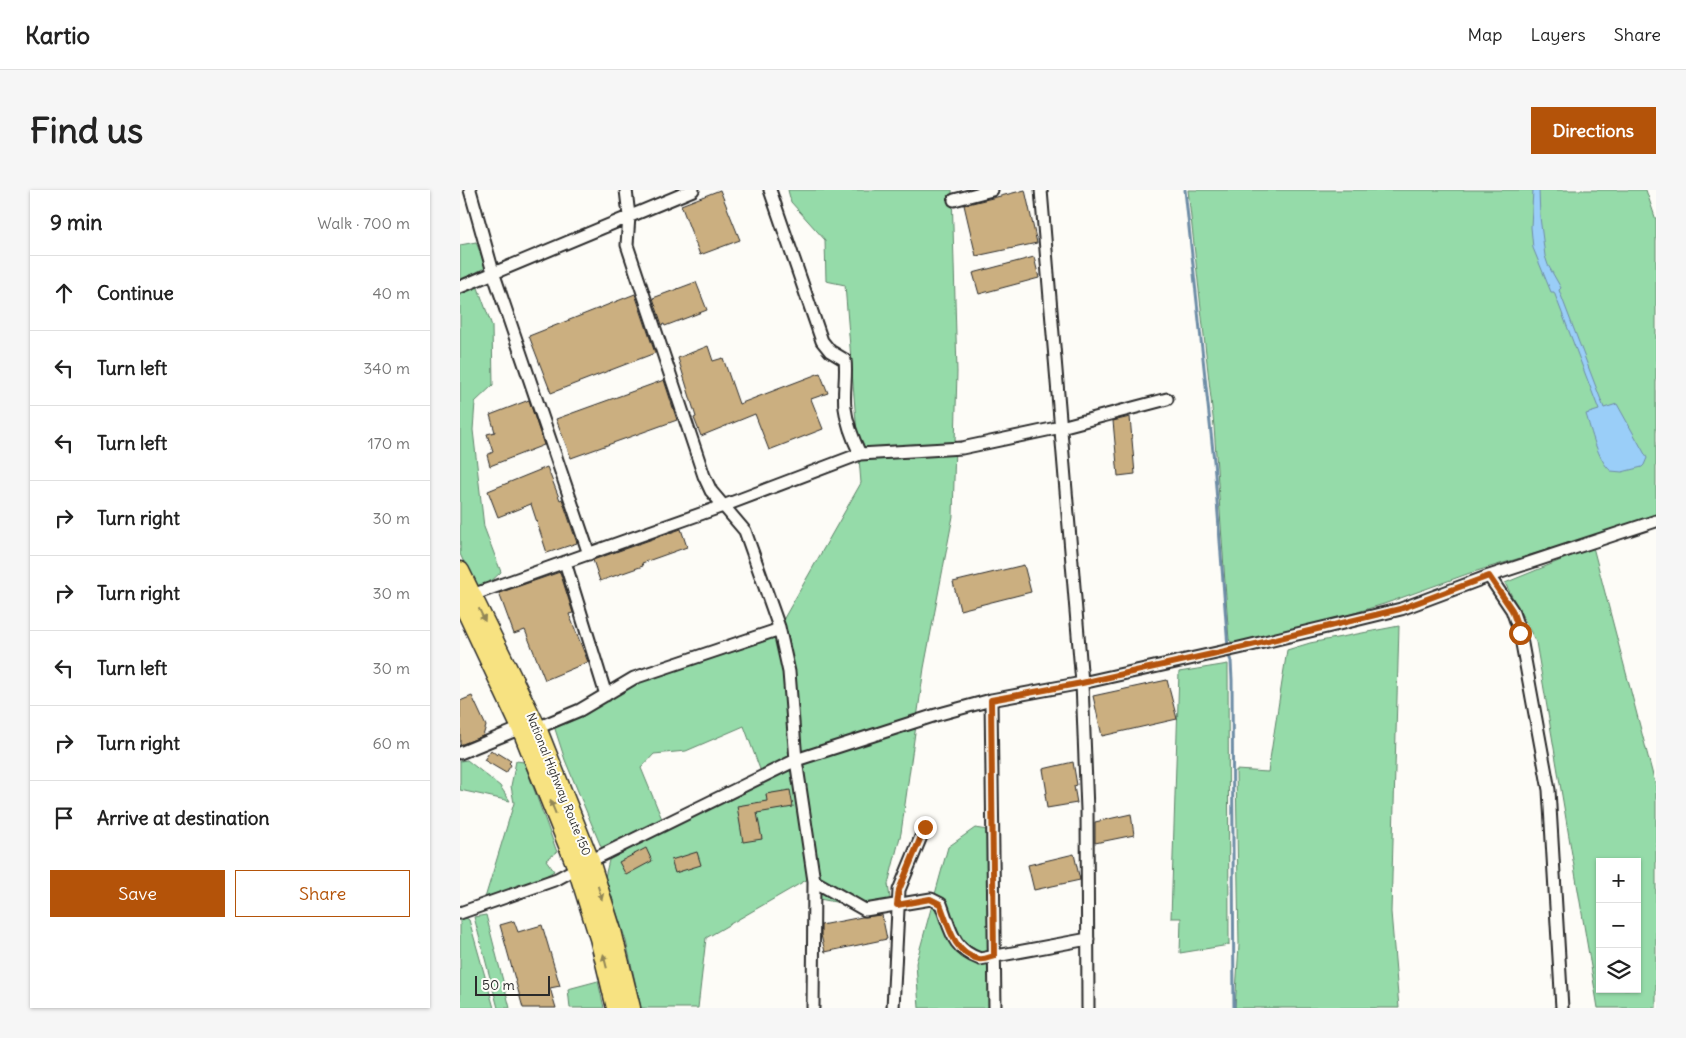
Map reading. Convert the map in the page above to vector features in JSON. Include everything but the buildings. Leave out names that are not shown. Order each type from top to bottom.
[{"type":"highway","name":"National Highway Route 150","points":[[460,571],[466,597],[529,728],[612,931],[631,1008]]},
{"type":"highway","name":"National Highway Route 150","points":[[584,864],[616,1008]]},
{"type":"street","points":[[470,190],[493,272],[589,554]]},
{"type":"street","points":[[626,190],[629,216],[627,245],[704,476],[711,491],[745,531],[779,627],[790,672],[796,760],[814,881],[813,1008]]},
{"type":"street","points":[[460,286],[694,190]]},
{"type":"street","points":[[770,190],[822,341],[830,351],[845,360],[847,373],[845,407],[850,432],[860,454]]},
{"type":"street","points":[[954,200],[992,190]]},
{"type":"street","points":[[1041,190],[1082,683],[1087,810],[1088,1008]]},
{"type":"street","points":[[466,597],[724,506],[860,454],[962,448],[1061,427],[1167,399]]},
{"type":"street","points":[[460,913],[557,879],[796,760],[936,715],[991,700],[1082,683],[1400,609],[1489,576],[1656,521]]},
{"type":"street","points":[[565,562],[606,695]]},
{"type":"street","points":[[1489,576],[1512,610],[1520,633],[1549,790],[1562,1008]]},
{"type":"street","points":[[460,753],[580,710],[634,678],[774,631],[779,627]]},
{"type":"street","points":[[991,700],[995,1008]]},
{"type":"street","points":[[893,1008],[899,890],[925,827]]},
{"type":"street","points":[[814,881],[865,910],[930,899],[940,904],[957,945],[968,955],[980,959],[1088,939]]},
{"type":"green space","points":[[788,190],[952,190],[957,372],[953,516],[924,668],[901,833],[888,884],[891,906],[873,909],[814,898],[802,763],[761,772],[744,726],[686,751],[654,754],[641,768],[664,824],[602,849],[565,760],[554,726],[641,675],[779,627],[861,483],[845,285],[826,281],[825,240],[791,202]]},
{"type":"green space","points":[[1188,190],[1646,190],[1656,220],[1656,515],[1594,536],[1470,573],[1384,604],[1297,630],[1234,644],[1229,640],[1214,426]]},
{"type":"green space","points":[[476,242],[486,267],[473,274],[492,326],[493,385],[475,402],[473,430],[484,527],[501,572],[486,586],[475,586],[460,554],[460,245]]},
{"type":"green space","points":[[1593,547],[1656,787],[1656,1008],[1598,1008],[1536,642],[1505,583]]},
{"type":"green space","points":[[1399,626],[1391,912],[1399,1008],[1235,1008],[1239,945],[1236,770],[1268,772],[1287,650],[1310,643]]},
{"type":"green space","points":[[1228,664],[1229,945],[1180,953],[1181,918],[1171,918],[1179,672]]},
{"type":"green space","points":[[467,760],[500,786],[510,801],[460,790],[460,761]]},
{"type":"green space","points":[[516,761],[524,762],[557,852],[546,860],[554,871],[517,893],[485,898],[514,803],[511,786]]},
{"type":"green space","points":[[797,765],[810,851],[808,879],[706,938],[698,1008],[641,1008],[626,941],[605,877],[609,860],[710,806]]},
{"type":"green space","points":[[975,828],[993,831],[990,1008],[919,1008],[916,963],[948,847]]},
{"type":"green space","points":[[486,915],[510,1008],[498,1008],[474,917]]},
{"type":"green space","points":[[465,917],[469,920],[494,1008],[460,1008],[460,919]]},
{"type":"green space","points":[[598,981],[604,1008],[570,1008],[568,989]]},
{"type":"water","points":[[1533,190],[1539,190],[1545,256],[1561,288],[1559,290],[1604,408],[1617,404],[1647,458],[1642,467],[1622,472],[1611,471],[1602,460],[1596,445],[1586,414],[1599,410],[1554,292],[1551,292],[1533,248],[1531,227]]},
{"type":"waterway","points":[[1185,190],[1214,461],[1228,648]]},
{"type":"waterway","points":[[1228,654],[1231,661],[1232,680],[1234,1008]]},
{"type":"route","points":[[925,827],[899,890],[897,905],[930,899],[940,904],[957,945],[968,955],[980,959],[994,956],[991,700],[1082,683],[1400,609],[1489,576],[1512,610],[1520,633]]}]
